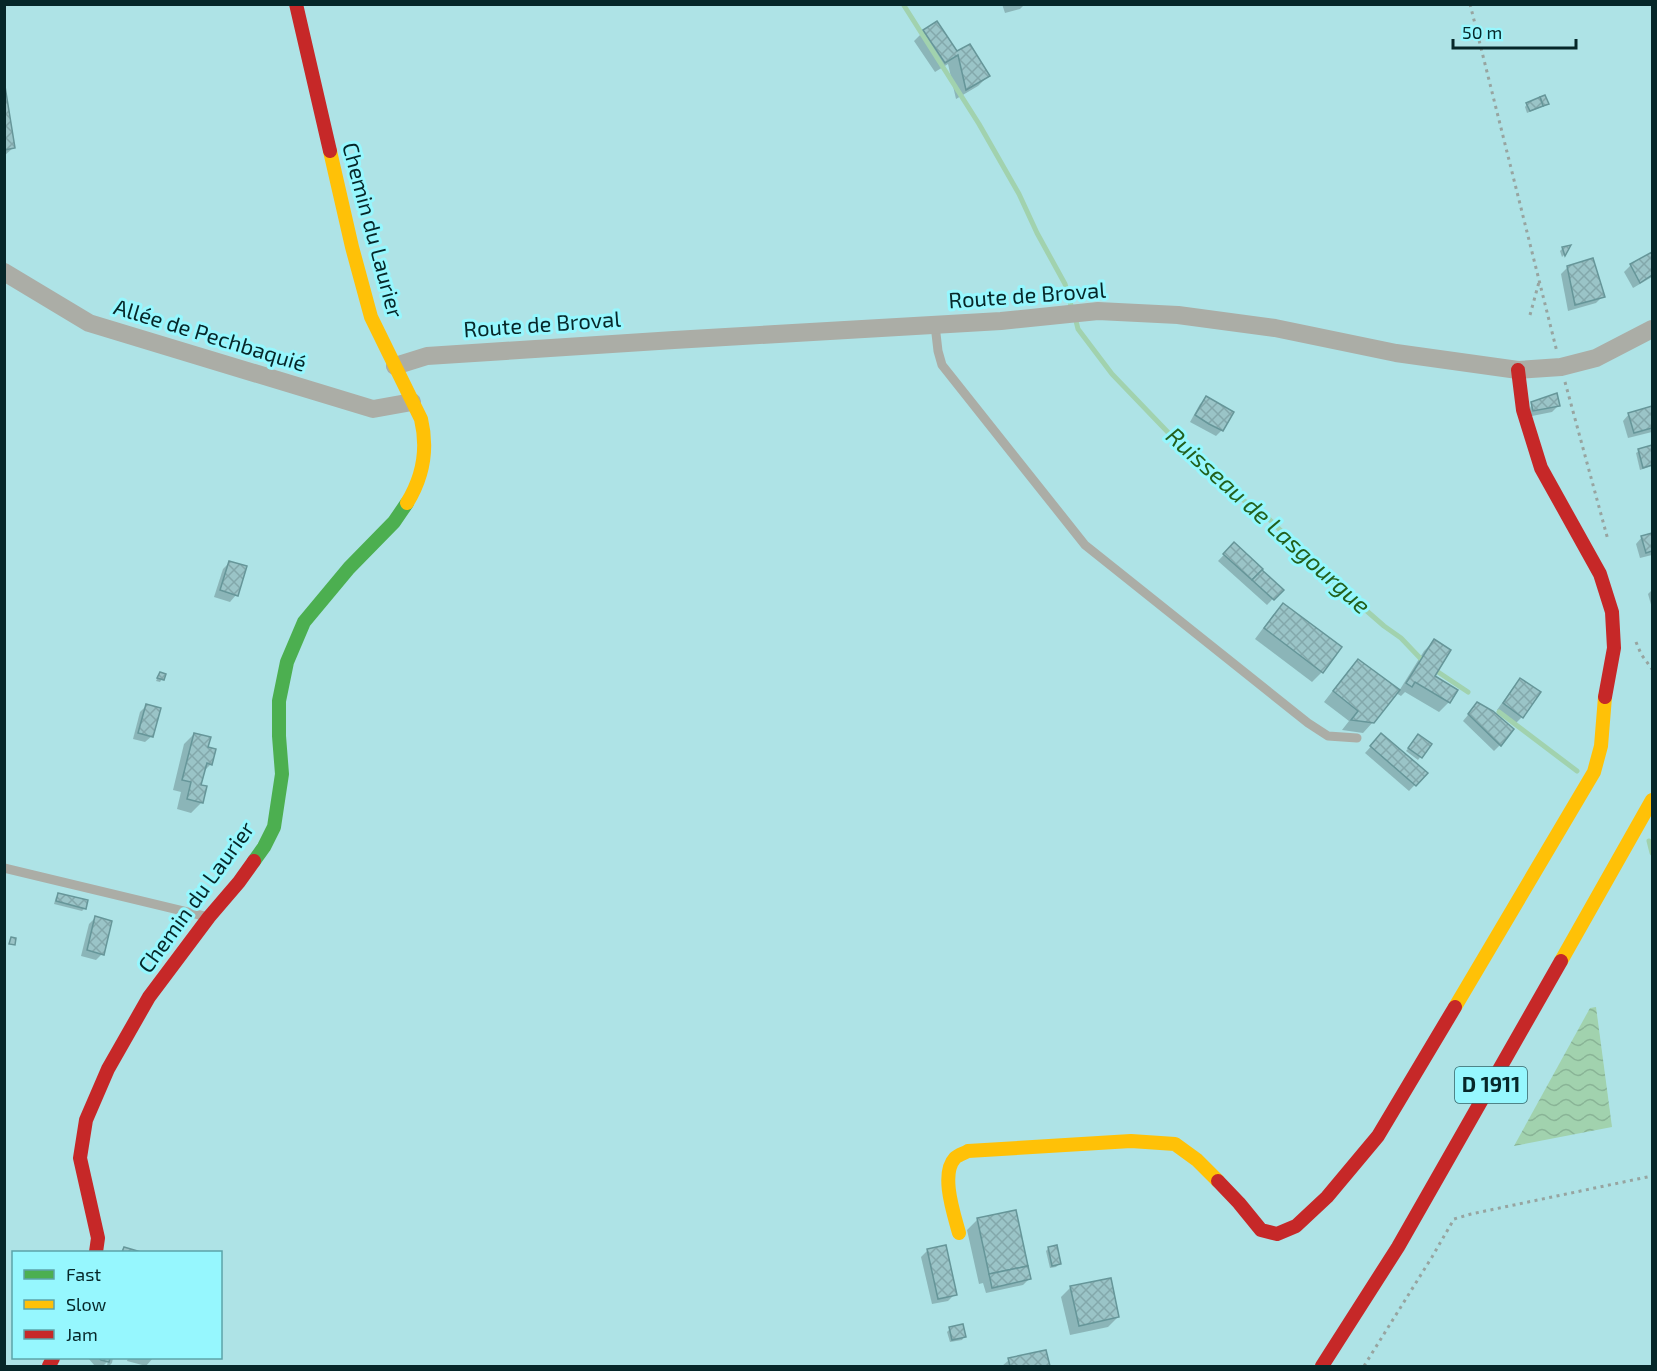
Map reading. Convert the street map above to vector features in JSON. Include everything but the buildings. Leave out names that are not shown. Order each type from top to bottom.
[{"type":"street","name":"Chemin du Laurier","points":[[96,1251],[98,1238],[80,1158],[86,1120],[108,1069],[149,997],[264,847],[274,826],[282,774],[279,701],[287,662],[304,622],[349,568],[394,522],[409,501],[419,478],[424,458],[425,436],[421,419],[370,317],[296,4]]},
{"type":"street","name":"Allée de Pechbaquié","points":[[4,272],[89,323],[373,409],[412,402]]},
{"type":"street","name":"Route de Broval","points":[[395,366],[427,356],[1001,321],[1098,311],[1178,315],[1275,328],[1396,353],[1518,369],[1561,367],[1596,358],[1653,329]]},
{"type":"street","points":[[959,1233],[949,1194],[948,1174],[955,1158],[968,1151],[1131,1141],[1175,1144],[1197,1160],[1239,1203],[1261,1230],[1276,1234],[1296,1226],[1327,1197],[1378,1136],[1584,791],[1594,772],[1601,746],[1604,705],[1614,648],[1612,612],[1600,574],[1541,468],[1523,410],[1518,369]]},
{"type":"street","name":"D 1911","points":[[1322,1366],[1398,1247],[1653,800]]},
{"type":"lane","points":[[935,325],[942,365],[1085,545],[1308,723],[1328,736],[1357,738]]},
{"type":"lane","points":[[4,868],[209,917]]},
{"type":"path","points":[[1470,4],[1561,367],[1610,550]]},
{"type":"path","points":[[1530,315],[1539,279]]},
{"type":"path","points":[[1635,638],[1641,654],[1653,669]]},
{"type":"path","points":[[1364,1366],[1454,1219],[1653,1176]]},
{"type":"water","points":[[1596,1007],[1612,1127],[1514,1146],[1590,1008]]},
{"type":"waterway","name":"Ruisseau de Lasgourgue","points":[[903,4],[979,124],[1019,194],[1065,284],[1072,309]]},
{"type":"waterway","name":"Ruisseau de Lasgourgue","points":[[1076,321],[1078,329],[1112,374],[1208,474],[1269,519],[1329,578],[1401,638],[1421,659]]},
{"type":"waterway","name":"Ruisseau de Lasgourgue","points":[[1438,672],[1468,692]]},
{"type":"waterway","name":"Ruisseau de Lasgourgue","points":[[1499,712],[1577,771]]},
{"type":"waterway","name":"Ruisseau de Lasgourgue","points":[[1649,841],[1652,853]]},
{"type":"traffic: fast","points":[[254,861],[274,827],[282,774],[279,701],[287,662],[304,622],[349,568],[394,522],[407,503]]},
{"type":"traffic: slow","points":[[330,151],[371,317],[421,419],[424,441],[423,462],[417,483],[407,503]]},
{"type":"traffic: slow","points":[[1455,1007],[1594,772],[1601,746],[1605,697]]},
{"type":"traffic: slow","points":[[1561,961],[1652,800]]},
{"type":"traffic: slow","points":[[959,1233],[948,1184],[949,1174],[955,1158],[968,1151],[1131,1141],[1175,1144],[1197,1160],[1218,1181]]},
{"type":"traffic: jam","points":[[296,4],[330,151]]},
{"type":"traffic: jam","points":[[1518,370],[1523,410],[1541,468],[1600,574],[1612,612],[1614,648],[1605,697]]},
{"type":"traffic: jam","points":[[96,1251],[98,1238],[80,1158],[86,1120],[108,1069],[149,997],[254,861]]},
{"type":"traffic: jam","points":[[1322,1366],[1398,1247],[1561,961]]},
{"type":"traffic: jam","points":[[1218,1181],[1261,1230],[1277,1234],[1296,1226],[1327,1197],[1378,1136],[1455,1007]]},
{"type":"traffic: jam","points":[[49,1366],[52,1359]]}]
